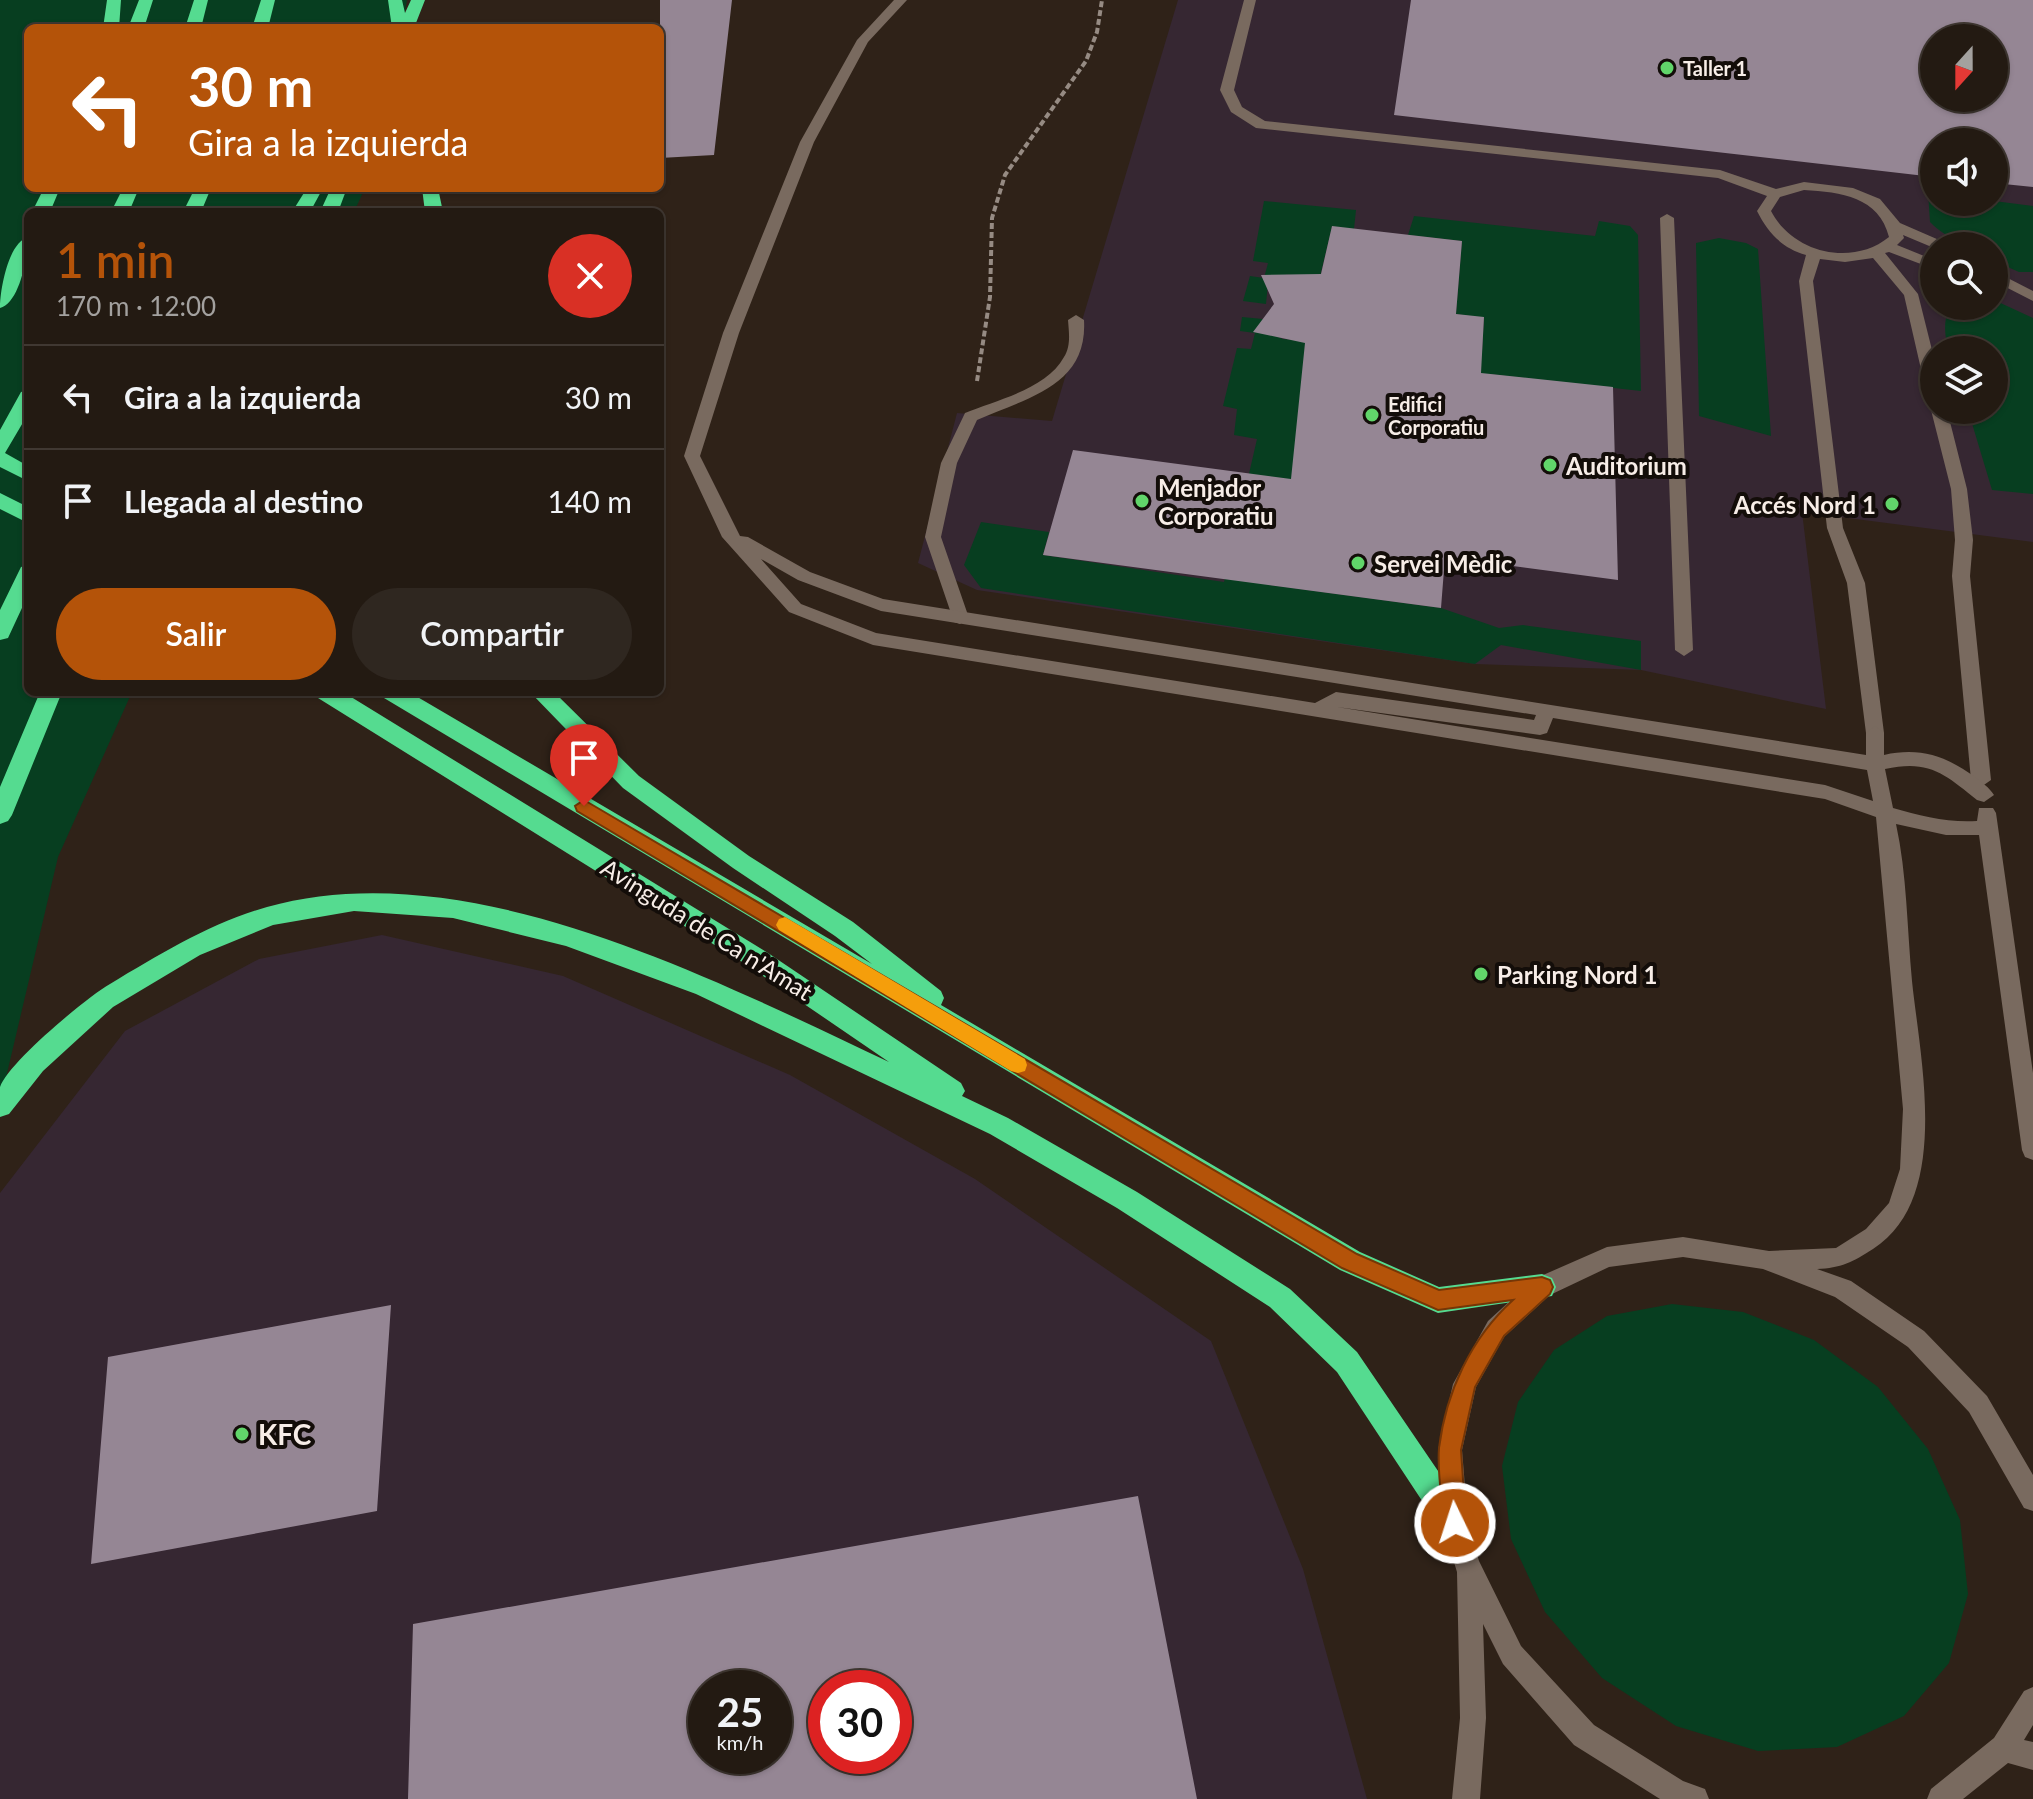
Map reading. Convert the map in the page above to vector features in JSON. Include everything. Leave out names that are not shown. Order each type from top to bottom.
[{"type":"highway","points":[[111,24],[114,0]]},
{"type":"highway","points":[[137,24],[146,0]]},
{"type":"highway","points":[[194,24],[201,0]]},
{"type":"highway","points":[[261,24],[268,0]]},
{"type":"highway","points":[[395,0],[402,24]]},
{"type":"highway","points":[[405,24],[418,0]]},
{"type":"highway","points":[[0,303],[24,251]]},
{"type":"highway","points":[[0,448],[24,403]]},
{"type":"highway","points":[[0,458],[24,473]]},
{"type":"highway","points":[[0,500],[24,514]]},
{"type":"highway","points":[[0,633],[24,581]]},
{"type":"highway","points":[[0,815],[49,696]]},
{"type":"highway","name":"Avinguda de Ca n'Amat","points":[[332,696],[759,960],[999,1126]]},
{"type":"highway","points":[[399,696],[1350,1261],[1438,1300],[1542,1287]]},
{"type":"highway","points":[[550,697],[631,782],[741,862],[844,929],[1019,1066]]},
{"type":"highway","points":[[0,1106],[34,1063],[104,1000],[191,948],[270,916],[354,902],[453,908],[569,937],[705,987],[999,1126],[1127,1200],[1280,1298],[1347,1362],[1455,1523]]},
{"type":"street","points":[[901,0],[863,40],[807,142],[726,347],[692,456],[728,533],[795,608],[873,639],[1162,683],[1316,712],[1825,792],[1912,821],[1948,827],[1988,827]]},
{"type":"street","points":[[1250,0],[1227,90],[1236,109],[1261,125],[1720,174],[1775,194],[1804,186],[1831,187],[1878,203],[1892,217],[1897,238],[1883,250],[1849,258],[1814,253],[1782,238],[1767,223],[1764,211],[1775,194]]},
{"type":"street","points":[[1667,218],[1684,650]]},
{"type":"street","points":[[1896,226],[1920,237]]},
{"type":"street","points":[[1883,250],[1920,261]]},
{"type":"street","points":[[1883,250],[1911,294],[1921,336]]},
{"type":"street","points":[[1695,1799],[1676,1793],[1584,1735],[1512,1655],[1467,1565],[1455,1523],[1450,1450],[1465,1384],[1496,1329],[1542,1287],[1607,1257],[1683,1247],[1763,1259],[1839,1258],[1874,1236],[1899,1208],[1911,1169],[1914,1109],[1888,830],[1875,764],[1875,733],[1856,583],[1835,528],[1806,281],[1814,253]]},
{"type":"street","points":[[2008,283],[2032,296]]},
{"type":"street","points":[[2008,288],[2032,296]]},
{"type":"street","points":[[960,618],[933,537],[949,463],[971,417],[1034,390],[1067,370],[1080,336],[1076,320]]},
{"type":"street","points":[[1943,424],[1959,489],[1964,540],[1961,576],[1983,788],[2033,1150]]},
{"type":"street","points":[[728,533],[804,576],[881,605],[1875,764],[1906,756],[1927,758],[1983,788]]},
{"type":"street","points":[[1316,712],[1336,699],[1540,728],[1547,711]]},
{"type":"street","points":[[1763,1259],[1843,1289],[1916,1339],[1978,1404],[2033,1499]]},
{"type":"street","points":[[1466,1799],[1473,1718],[1473,1644],[1467,1565]]},
{"type":"street","points":[[1941,1799],[2004,1748],[2033,1700]]},
{"type":"street","points":[[2004,1748],[2033,1756]]},
{"type":"path","points":[[971,417],[990,297],[992,218],[1005,175],[1086,61],[1097,32],[1102,0]]},
{"type":"shaded area","points":[[1178,0],[2033,0],[2033,542],[1802,512],[1826,709],[1641,670],[1475,664],[977,590],[918,563],[957,413],[1052,421]]},
{"type":"shaded area","points":[[382,935],[563,976],[790,1075],[975,1179],[1211,1341],[1303,1569],[1367,1799],[0,1799],[0,1193],[125,1031],[259,959]]},
{"type":"green space","points":[[0,0],[407,0],[403,24],[24,24],[24,192],[363,192],[356,208],[24,208],[24,696],[130,696],[58,857],[0,1103]]},
{"type":"green space","points":[[1264,201],[1356,210],[1354,229],[1332,227],[1318,285],[1298,276],[1280,276],[1268,283],[1266,304],[1243,301],[1250,276],[1264,278],[1268,263],[1253,261]]},
{"type":"green space","points":[[2008,203],[2033,206],[2033,272],[2019,272],[2008,267],[2008,232],[1942,232],[1930,222],[1930,216],[2008,216]]},
{"type":"green space","points":[[1414,216],[1595,236],[1599,221],[1630,226],[1638,235],[1641,391],[1489,374],[1482,543],[1270,585],[1441,608],[1499,628],[1523,625],[1641,641],[1641,670],[1501,645],[1475,664],[981,588],[964,565],[981,522],[1049,532],[1043,555],[1224,582],[1257,439],[1234,435],[1237,409],[1223,406],[1237,348],[1251,349],[1255,333],[1240,331],[1242,317],[1263,319],[1269,333],[1283,339],[1482,352],[1484,318],[1456,314],[1462,241],[1408,235]]},
{"type":"green space","points":[[1719,238],[1746,243],[1758,249],[1771,436],[1699,416],[1696,243]]},
{"type":"green space","points":[[2008,306],[2033,318],[2033,494],[1992,490],[1972,424],[2008,424],[2008,336],[1946,336],[1946,321],[2008,320]]},
{"type":"green space","points":[[1672,1304],[1743,1312],[1814,1340],[1878,1387],[1928,1449],[1960,1520],[1968,1594],[1949,1663],[1904,1716],[1837,1747],[1758,1751],[1676,1726],[1602,1678],[1545,1612],[1511,1539],[1502,1466],[1518,1402],[1554,1350],[1607,1316]]},
{"type":"building","points":[[660,0],[732,0],[714,155],[664,158],[664,24],[660,24]]},
{"type":"building","name":"Taller 1","points":[[1411,0],[2033,0],[2033,187],[2008,184],[2008,128],[1920,128],[1920,175],[1394,115]]},
{"type":"building","points":[[1332,226],[1462,241],[1456,314],[1484,317],[1481,373],[1613,387],[1618,580],[1445,557],[1441,608],[1043,555],[1073,450],[1291,479],[1305,343],[1253,332],[1274,304],[1261,275],[1321,274]]},
{"type":"building","name":"KFC","points":[[391,1305],[377,1511],[91,1564],[108,1357]]},
{"type":"building","points":[[1138,1496],[1197,1799],[408,1799],[413,1624]]},
{"type":"slow traffic","points":[[785,925],[1018,1065]]},
{"type":"place","name":"Taller 1","points":[[1667,68]]},
{"type":"place","name":"Edifici Corporatiu","points":[[1372,415]]},
{"type":"place","name":"Auditorium","points":[[1550,465]]},
{"type":"place","name":"Menjador Corporatiu","points":[[1142,501]]},
{"type":"place","name":"Accés Nord 1","points":[[1892,504]]},
{"type":"place","name":"Servei Mèdic","points":[[1358,563]]},
{"type":"place","name":"Parking Nord 1","points":[[1481,974]]},
{"type":"place","name":"KFC","points":[[242,1434]]},
{"type":"route","points":[[584,806],[1350,1261],[1438,1300],[1542,1287],[1496,1329],[1465,1384],[1450,1450],[1455,1523]]}]
